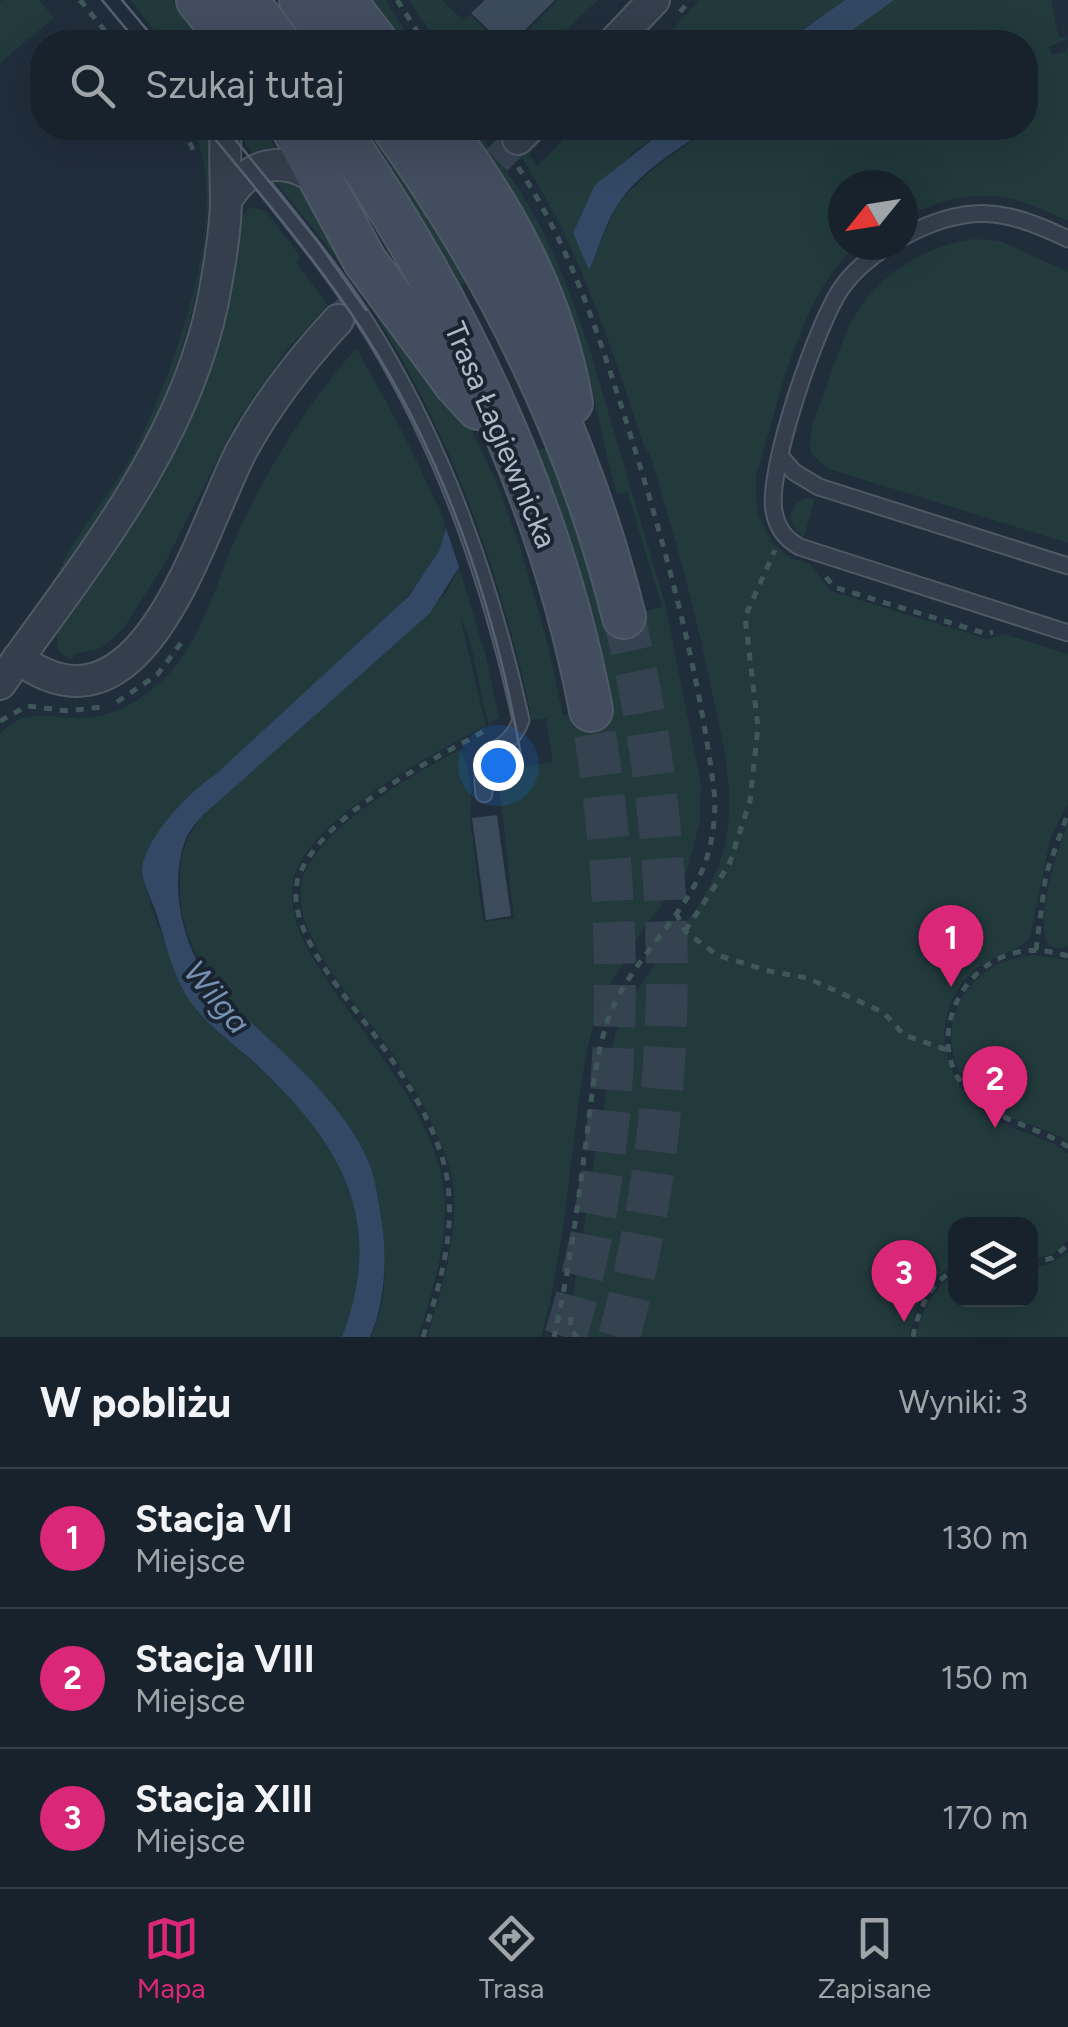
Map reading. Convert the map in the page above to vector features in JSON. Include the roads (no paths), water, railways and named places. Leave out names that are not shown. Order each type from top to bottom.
[{"type":"main road","points":[[301,0],[324,30]]},
{"type":"main road","points":[[344,0],[367,30]]},
{"type":"main road","points":[[221,19],[248,30]]},
{"type":"main road","points":[[300,140],[380,282],[456,384],[510,440]]},
{"type":"main road","name":"Trasa Łagiewnicka","points":[[344,140],[440,294],[510,440],[564,594],[591,710]]},
{"type":"main road","name":"Trasa Łagiewnicka","points":[[402,140],[454,216],[510,314],[549,396],[584,482],[624,617]]},
{"type":"main road","points":[[450,140],[506,220],[540,292],[564,364],[584,482]]},
{"type":"street","points":[[358,0],[371,30]]},
{"type":"street","points":[[625,30],[654,0]]},
{"type":"street","points":[[0,684],[123,509],[172,421],[209,318],[221,255],[226,140]]},
{"type":"street","points":[[226,201],[241,178],[252,171],[289,165],[324,184]]},
{"type":"street","points":[[18,658],[54,678],[78,682],[111,672],[139,650],[174,600],[250,436],[280,388],[338,320]]},
{"type":"lane","points":[[252,171],[375,337],[429,437],[463,515],[500,628],[521,720],[481,770],[484,794]]},
{"type":"lane","points":[[918,229],[942,218],[981,212],[1021,219],[1068,239]]},
{"type":"lane","points":[[869,260],[843,286],[832,305],[789,424],[772,497],[780,528],[790,542],[800,547],[1068,634]]},
{"type":"lane","points":[[782,458],[794,472],[818,487],[1068,566]]},
{"type":"water","points":[[845,0],[894,0],[853,30],[803,30]]},
{"type":"water","points":[[652,140],[692,140],[627,192],[609,219],[589,270],[573,233],[595,185]]},
{"type":"water","name":"Wilga","points":[[446,528],[459,567],[430,613],[202,816],[186,838],[180,858],[178,895],[185,932],[209,980],[328,1099],[354,1134],[372,1171],[384,1238],[382,1296],[370,1337],[342,1337],[355,1296],[359,1257],[357,1222],[348,1188],[314,1126],[192,1004],[174,971],[142,868],[152,842],[182,803],[409,596],[439,551]]},
{"type":"tunnel","points":[[338,320],[517,140]]},
{"type":"tunnel","points":[[619,1337],[640,1248],[655,1158],[664,1068],[667,977],[656,797],[624,617]]},
{"type":"tunnel","points":[[565,1337],[600,1185],[610,1106],[614,1025],[610,865],[591,710]]},
{"type":"tram line","points":[[102,0],[127,30]]},
{"type":"tram line","points":[[122,0],[147,30]]},
{"type":"tram line","points":[[216,140],[346,306],[421,435],[483,597],[523,767]]},
{"type":"tram line","points":[[236,140],[318,242],[366,310]]},
{"type":"place","name":"Stacja VI","points":[[951,987]]},
{"type":"place","name":"Stacja VIII","points":[[995,1128]]},
{"type":"place","name":"Stacja XIII","points":[[904,1322]]}]
